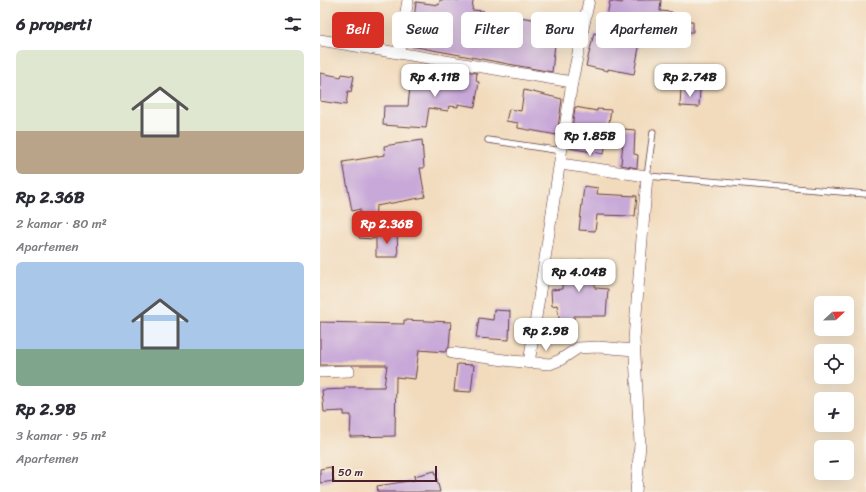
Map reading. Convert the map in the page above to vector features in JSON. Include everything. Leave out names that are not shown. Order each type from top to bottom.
[{"type":"street","points":[[399,52],[408,0]]},
{"type":"street","points":[[529,363],[572,82],[589,0]]},
{"type":"street","points":[[320,40],[572,82]]},
{"type":"street","points":[[560,164],[647,176],[635,308],[634,350],[640,444],[636,492]]},
{"type":"street","points":[[452,353],[529,363],[550,364],[560,360],[578,348],[598,347],[634,350]]},
{"type":"street","points":[[320,372],[349,371]]},
{"type":"lane","points":[[653,132],[647,176],[866,194]]},
{"type":"lane","points":[[488,140],[562,151]]},
{"type":"building","points":[[440,0],[473,0],[472,10],[484,11],[461,12],[461,48],[523,48],[523,18],[531,19],[531,48],[555,48],[552,72],[422,48],[453,48],[453,12],[415,12],[416,2],[439,5]]},
{"type":"building","points":[[624,0],[661,0],[660,11],[672,12],[608,12],[610,1],[622,3]]},
{"type":"building","points":[[691,21],[693,21],[693,32],[691,32]]},
{"type":"building","points":[[594,33],[596,33],[596,48],[639,48],[634,74],[608,69],[608,71],[586,66]]},
{"type":"building","points":[[435,66],[477,73],[476,81],[479,82],[475,107],[458,104],[458,107],[449,106],[448,111],[429,108],[426,128],[383,125],[384,106],[408,106],[410,87],[431,90]]},
{"type":"building","points":[[320,73],[341,77],[342,74],[354,76],[351,92],[348,91],[346,105],[320,101]]},
{"type":"building","points":[[681,88],[700,89],[699,107],[680,106]]},
{"type":"building","points":[[524,90],[562,99],[557,135],[518,128],[518,123],[506,121],[509,109],[521,111]]},
{"type":"building","points":[[575,107],[597,111],[597,109],[611,110],[604,154],[569,148]]},
{"type":"building","points":[[624,129],[635,130],[634,154],[638,155],[637,168],[621,165]]},
{"type":"building","points":[[422,140],[424,168],[420,168],[425,197],[376,206],[374,239],[359,238],[360,209],[352,211],[343,162],[385,155],[384,146]]},
{"type":"building","points":[[584,186],[598,188],[597,194],[637,196],[635,216],[597,215],[595,231],[579,230]]},
{"type":"building","points":[[376,232],[397,232],[398,257],[376,257]]},
{"type":"building","points":[[580,260],[596,261],[595,288],[608,289],[606,316],[574,316],[574,321],[560,324],[557,305],[552,306],[551,290],[562,289],[563,262],[580,262]]},
{"type":"building","points":[[494,310],[510,311],[509,340],[476,338],[479,318],[493,320]]},
{"type":"building","points":[[404,320],[451,322],[449,347],[445,352],[419,350],[415,379],[396,377],[395,436],[350,437],[351,415],[344,415],[344,411],[324,412],[322,390],[345,389],[345,387],[384,387],[387,365],[320,365],[320,322],[404,324]]},
{"type":"building","points":[[457,364],[474,365],[471,392],[454,391]]},
{"type":"building","points":[[331,467],[334,481],[320,483],[320,469]]},
{"type":"building","points":[[435,471],[440,492],[378,492],[377,486],[415,480],[414,476]]}]
